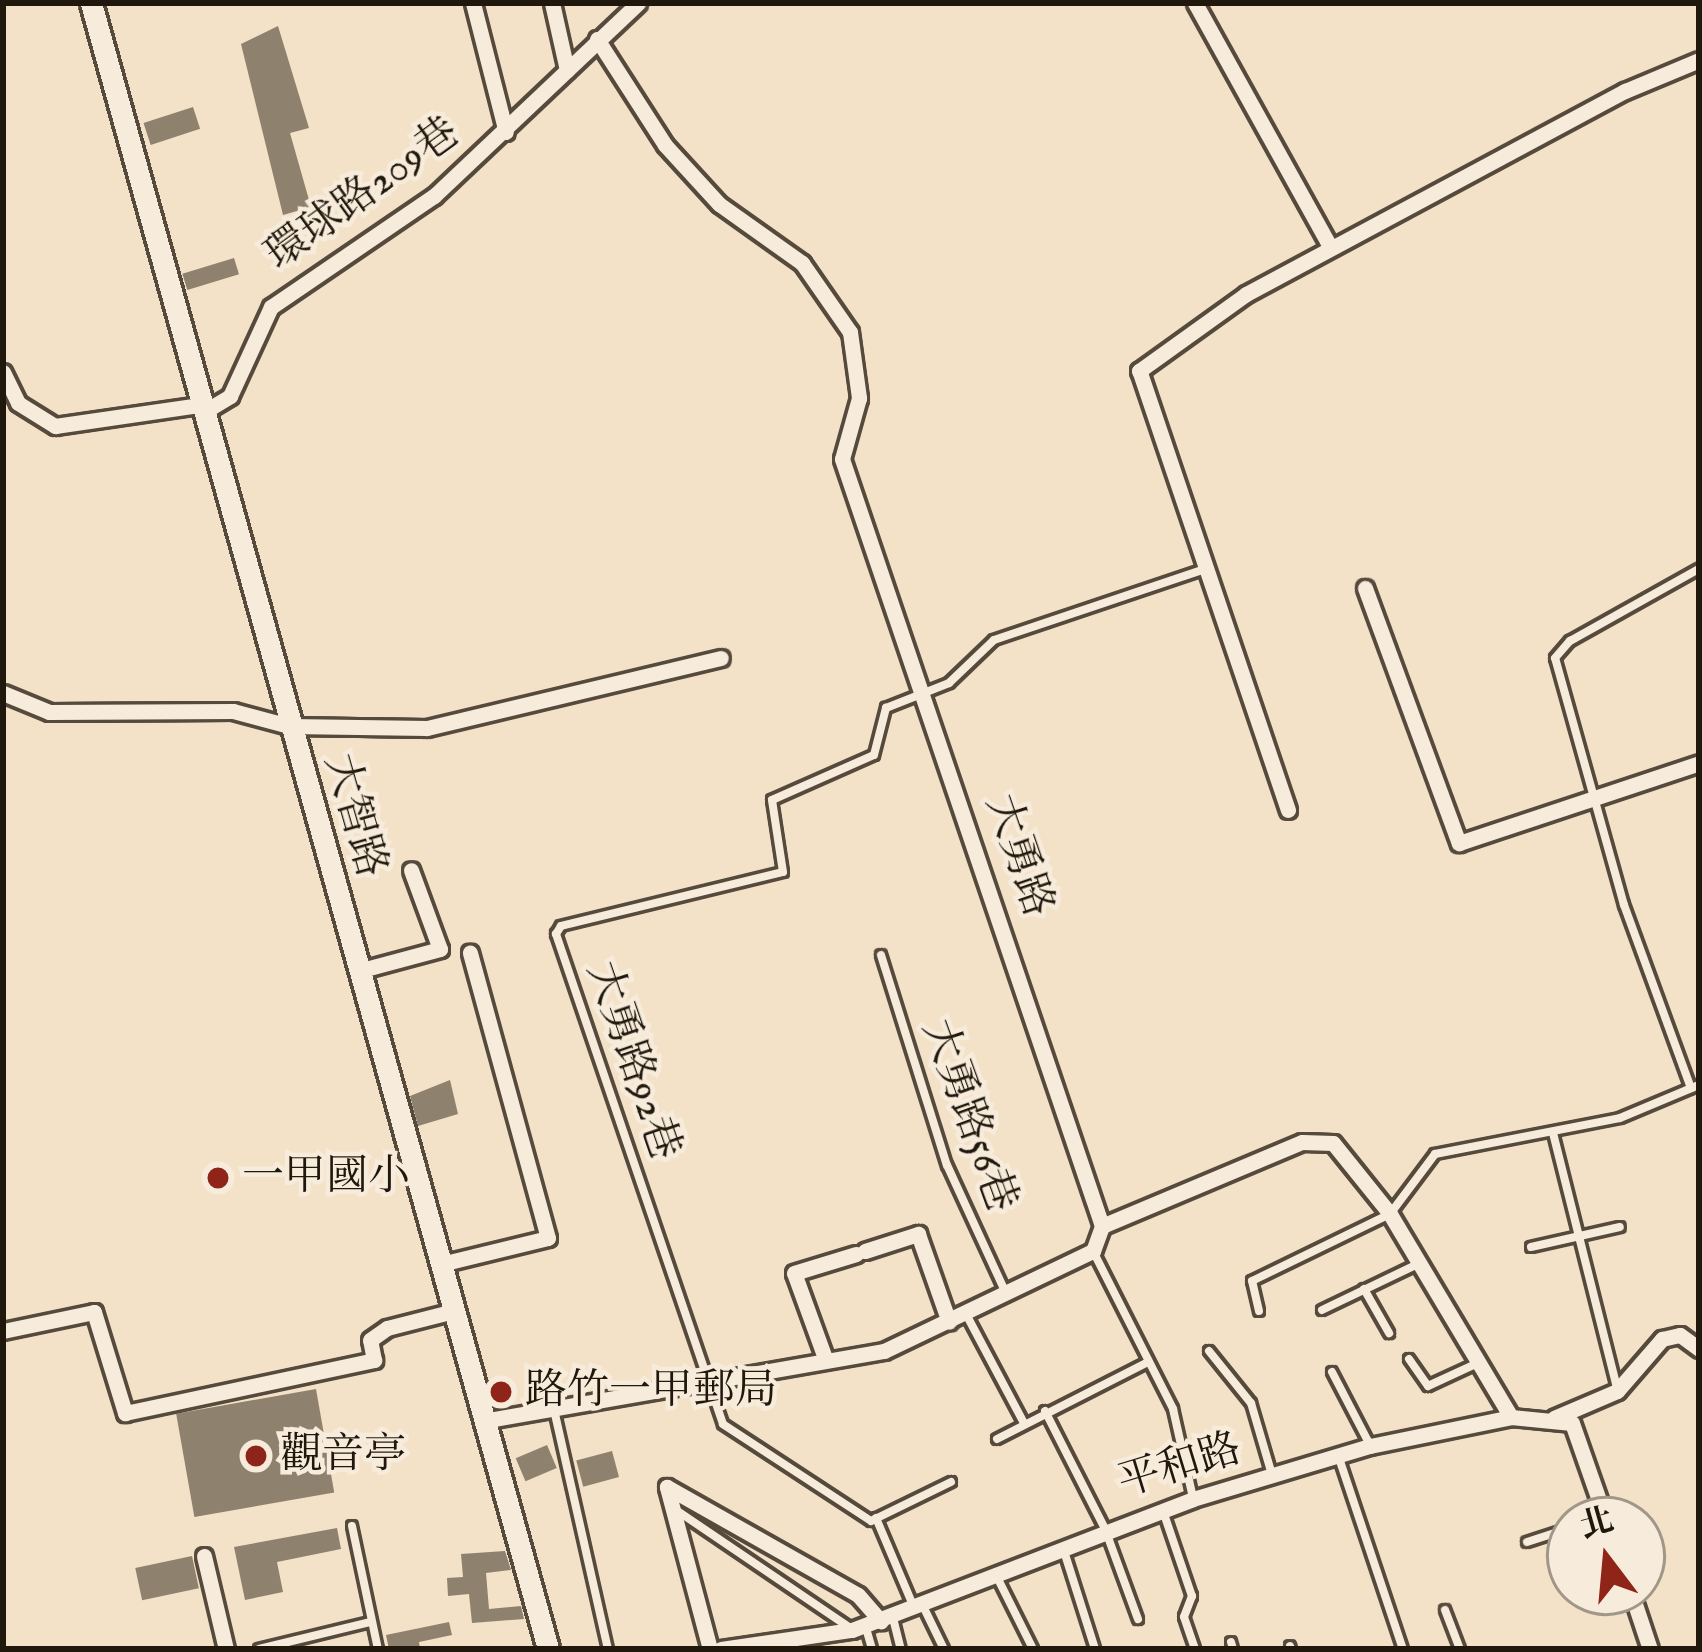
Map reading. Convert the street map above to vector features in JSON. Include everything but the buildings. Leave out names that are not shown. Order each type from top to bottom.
[{"type":"street","name":"大智路","points":[[91,3],[548,1649]]},
{"type":"street","points":[[472,3],[506,132]]},
{"type":"street","points":[[552,3],[568,70]]},
{"type":"street","name":"環球路209巷","points":[[206,407],[230,396],[271,307],[434,196],[638,3]]},
{"type":"street","points":[[1195,3],[1331,248]]},
{"type":"street","name":"大勇路","points":[[597,39],[664,145],[836,302],[850,332],[860,398],[842,459],[1102,1226]]},
{"type":"street","points":[[1288,810],[1139,371],[1246,294],[1625,91],[1699,60]]},
{"type":"street","points":[[3,372],[34,419],[56,426],[206,407]]},
{"type":"street","points":[[1365,588],[1459,843],[1594,795],[1607,798],[1699,763]]},
{"type":"street","points":[[3,693],[49,712],[233,711],[289,726],[427,728],[721,658]]},
{"type":"street","points":[[358,970],[440,949],[411,870]]},
{"type":"street","points":[[441,1264],[548,1238],[470,952]]},
{"type":"street","points":[[482,1421],[555,1414],[712,1377],[884,1351],[1093,1251],[1102,1226],[1302,1142],[1333,1143],[1390,1214],[1511,1417]]},
{"type":"street","points":[[825,1358],[794,1273],[918,1234],[949,1322]]},
{"type":"street","points":[[3,1331],[94,1312],[125,1413],[374,1360],[370,1340],[387,1328],[454,1311]]},
{"type":"street","points":[[1554,1418],[1618,1390],[1662,1339],[1681,1335],[1699,1349]]},
{"type":"street","name":"平和路","points":[[721,1649],[861,1630],[1106,1529],[1370,1446],[1511,1417],[1554,1418]]},
{"type":"street","points":[[1554,1418],[1572,1423],[1595,1496]]},
{"type":"street","points":[[710,1649],[667,1486],[858,1595],[861,1630]]},
{"type":"street","points":[[204,1556],[226,1649]]},
{"type":"street","points":[[1639,1616],[1650,1649]]},
{"type":"lane","name":"大勇路92巷","points":[[712,1377],[556,934],[561,926],[782,872],[772,800],[778,791],[874,754],[886,709],[949,683],[994,640],[1206,568]]},
{"type":"lane","points":[[1259,1311],[1252,1281],[1390,1214],[1435,1154],[1620,1118],[1695,1087],[1624,905],[1555,658],[1570,641],[1699,569]]},
{"type":"lane","name":"大勇路56巷","points":[[881,955],[947,1165],[1007,1294]]},
{"type":"lane","points":[[1553,1133],[1618,1390]]},
{"type":"lane","points":[[1531,1247],[1620,1227]]},
{"type":"lane","points":[[1093,1251],[1173,1409],[1193,1499]]},
{"type":"lane","points":[[1322,1310],[1420,1263]]},
{"type":"lane","points":[[1364,1289],[1389,1333]]},
{"type":"lane","points":[[966,1314],[1024,1424]]},
{"type":"lane","points":[[1209,1351],[1251,1403],[1272,1476]]},
{"type":"lane","points":[[1409,1358],[1428,1386],[1481,1361]]},
{"type":"lane","points":[[997,1439],[1148,1362]]},
{"type":"lane","points":[[1331,1372],[1370,1446]]},
{"type":"lane","points":[[712,1377],[723,1424],[736,1439],[876,1519],[944,1649]]},
{"type":"lane","points":[[1045,1411],[1106,1529],[1138,1619]]},
{"type":"lane","points":[[555,1414],[608,1649]]},
{"type":"lane","points":[[1339,1456],[1403,1649]]},
{"type":"lane","points":[[876,1519],[951,1482]]},
{"type":"lane","points":[[672,1508],[861,1630],[901,1649]]},
{"type":"lane","points":[[1163,1510],[1192,1596],[1184,1617],[1195,1649]]},
{"type":"lane","points":[[352,1526],[378,1649]]},
{"type":"lane","points":[[1527,1542],[1546,1536]]},
{"type":"lane","points":[[1063,1547],[1095,1649]]},
{"type":"lane","points":[[996,1575],[1033,1649]]},
{"type":"lane","points":[[1445,1610],[1460,1649]]},
{"type":"lane","points":[[259,1649],[371,1622]]},
{"type":"lane","points":[[861,1630],[872,1649]]},
{"type":"place","name":"一甲國小","points":[[218,1178]]},
{"type":"place","name":"路竹一甲郵局","points":[[501,1392]]},
{"type":"place","name":"觀音亭","points":[[256,1456]]}]
